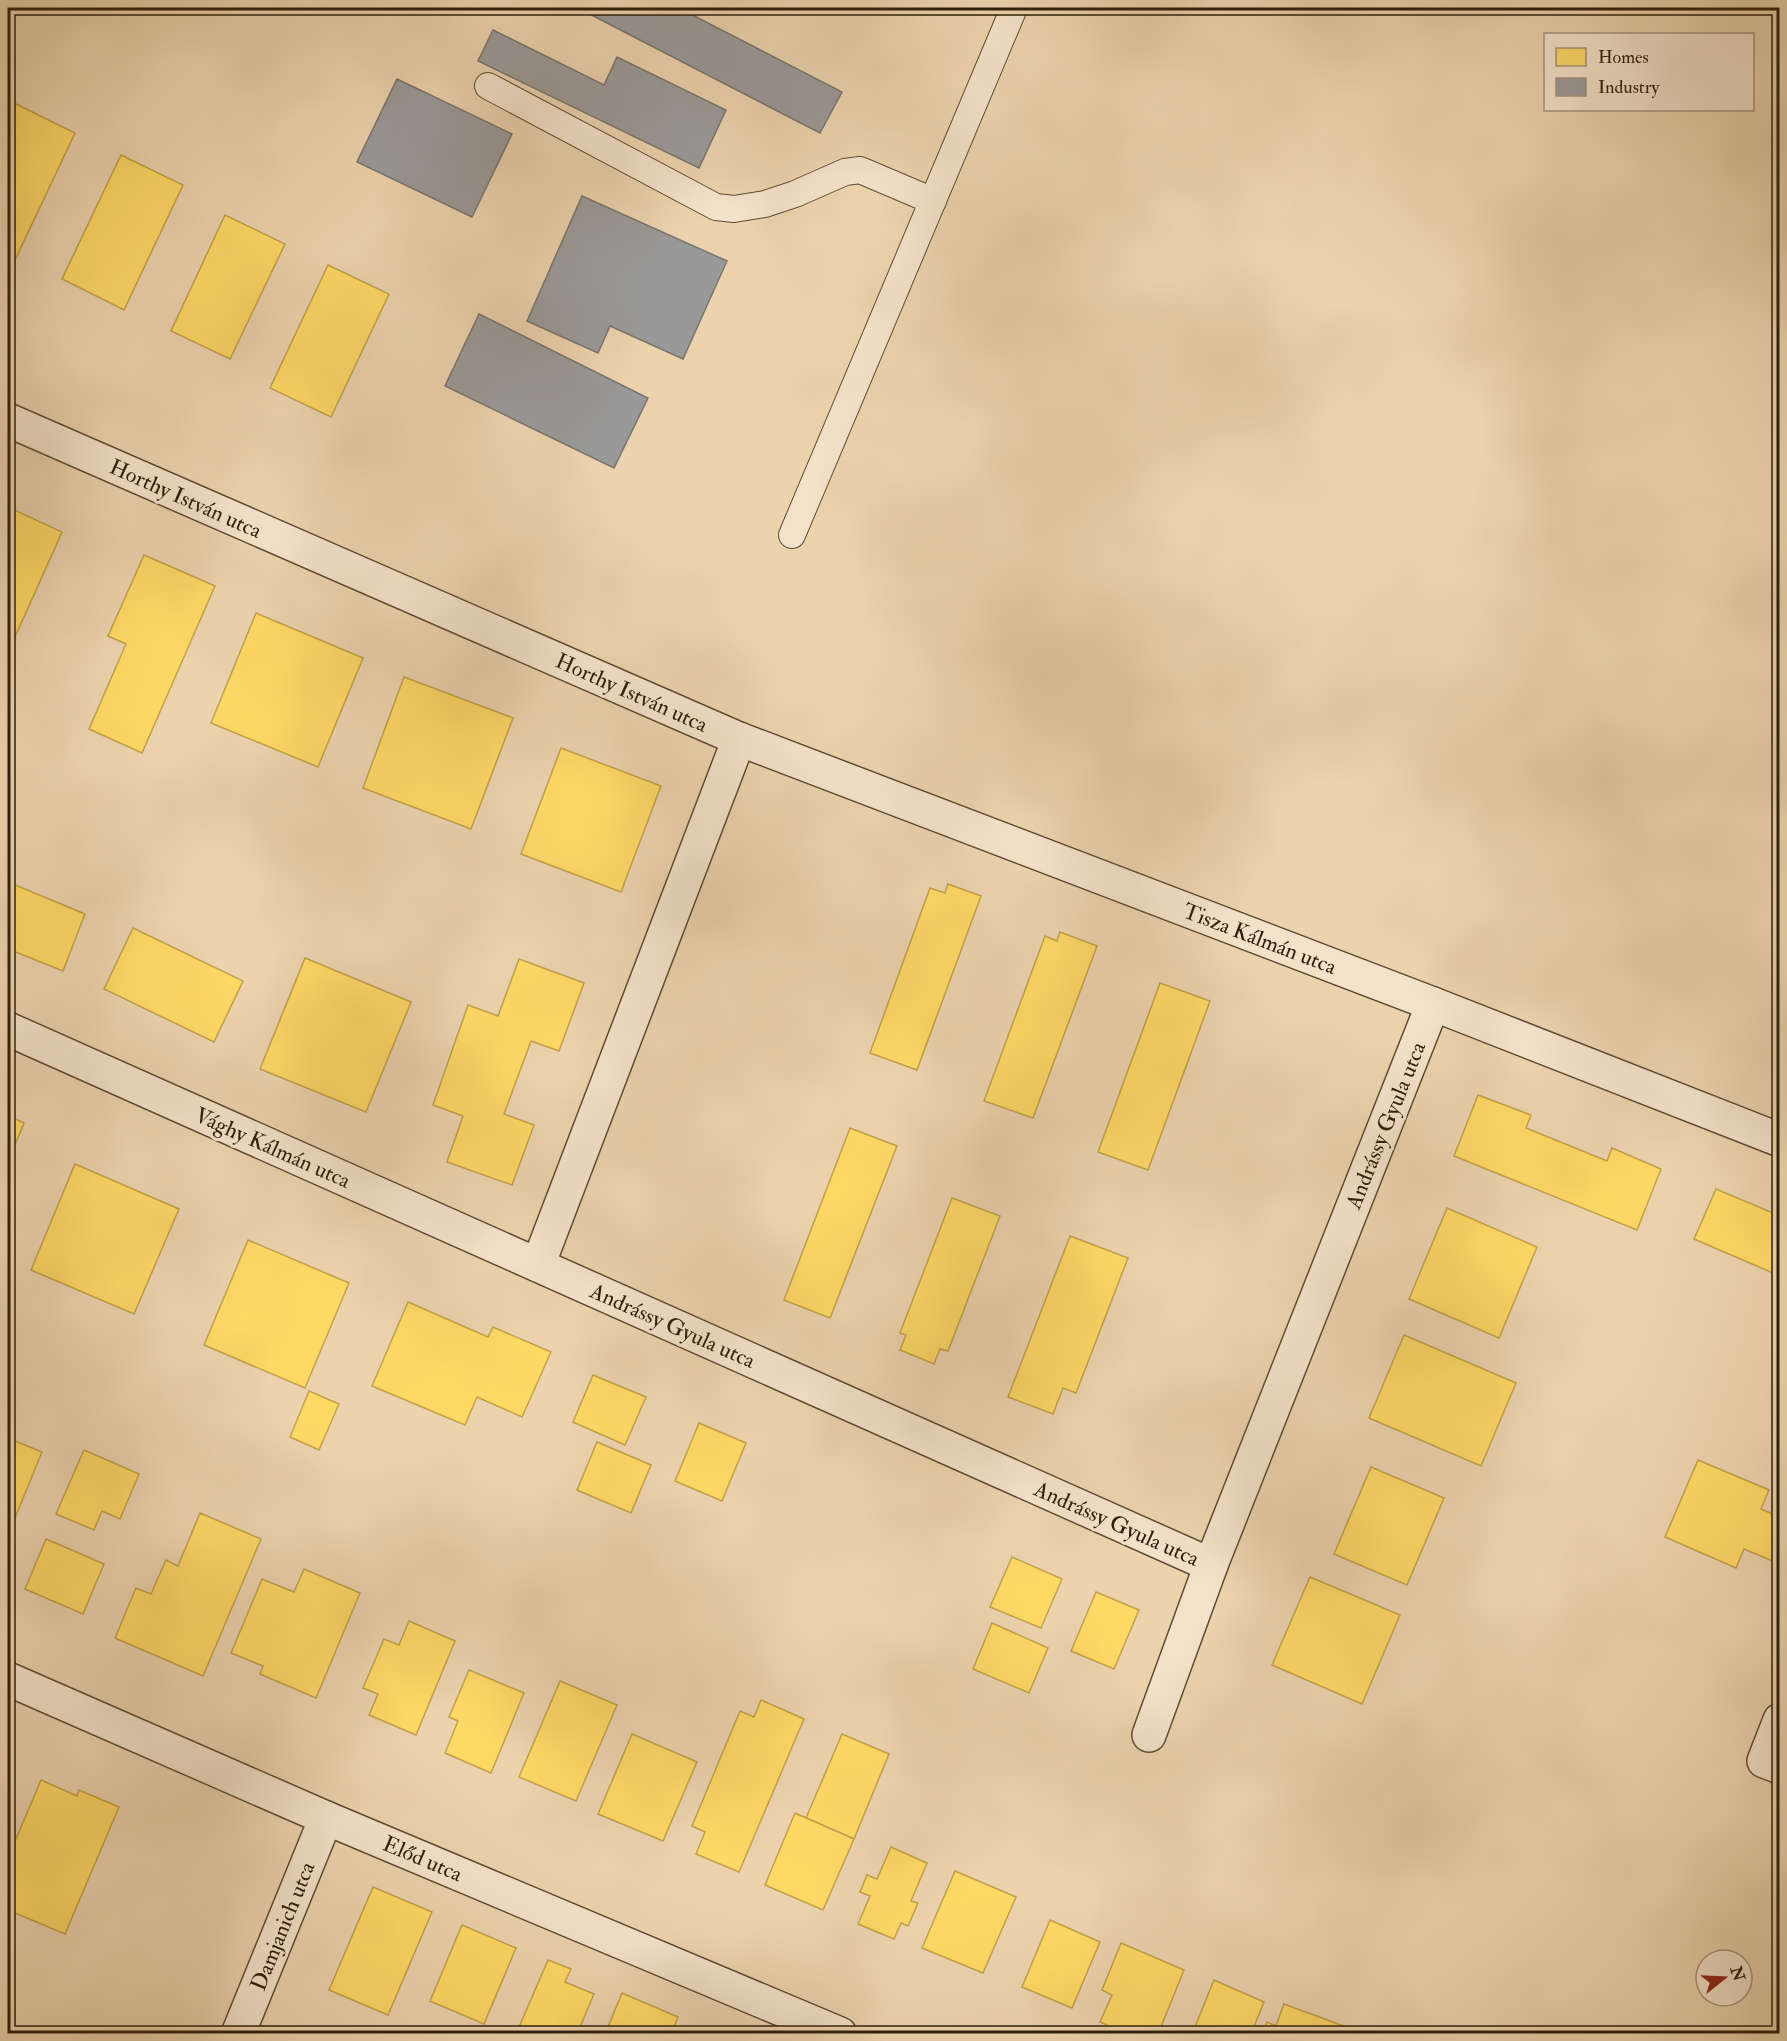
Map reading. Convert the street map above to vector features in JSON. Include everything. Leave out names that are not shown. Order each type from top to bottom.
[{"type":"street","name":"Horthy István utca","points":[[8,420],[739,739]]},
{"type":"street","name":"Tisza Kálmán utca","points":[[739,739],[1433,1004],[1779,1140]]},
{"type":"street","points":[[538,1265],[739,739]]},
{"type":"street","name":"Andrássy Gyula utca","points":[[538,1265],[1211,1565],[1433,1004]]},
{"type":"street","name":"Vághy Kálmán utca","points":[[8,1029],[538,1265]]},
{"type":"street","points":[[1149,1735],[1211,1565]]},
{"type":"street","name":"Előd utca","points":[[8,1679],[326,1818],[840,2034]]},
{"type":"street","points":[[1772,1764],[1779,1720]]},
{"type":"street","name":"Damjanich utca","points":[[238,2034],[326,1818]]},
{"type":"lane","points":[[792,536],[1014,8]]},
{"type":"lane","points":[[488,86],[716,207],[735,209],[765,204],[795,194],[845,172],[860,170],[933,201]]},
{"type":"building: Homes","points":[[10,101],[75,133],[15,260],[8,256],[8,107]]},
{"type":"building: Homes","points":[[121,155],[183,185],[124,310],[62,279]]},
{"type":"building: Homes","points":[[225,215],[285,244],[230,359],[171,331]]},
{"type":"building: Homes","points":[[328,265],[389,294],[331,417],[270,388]]},
{"type":"building: Homes","points":[[8,507],[62,532],[15,637],[8,634]]},
{"type":"building: Homes","points":[[144,555],[215,586],[142,753],[89,729],[126,644],[108,636]]},
{"type":"building: Homes","points":[[256,613],[363,658],[318,767],[211,723]]},
{"type":"building: Homes","points":[[404,677],[513,718],[471,829],[363,788]]},
{"type":"building: Homes","points":[[561,748],[661,786],[621,892],[521,854]]},
{"type":"building: Homes","points":[[8,882],[85,914],[63,971],[8,949]]},
{"type":"building: Homes","points":[[948,884],[981,896],[917,1070],[870,1053],[930,888],[945,893]]},
{"type":"building: Homes","points":[[133,928],[243,981],[214,1042],[104,989]]},
{"type":"building: Homes","points":[[1060,932],[1097,946],[1033,1118],[984,1101],[1045,936],[1057,941]]},
{"type":"building: Homes","points":[[305,958],[411,1002],[366,1112],[260,1069]]},
{"type":"building: Homes","points":[[519,959],[584,983],[559,1051],[531,1041],[504,1114],[534,1125],[512,1185],[447,1162],[463,1116],[433,1105],[468,1005],[498,1016]]},
{"type":"building: Homes","points":[[1160,983],[1210,1001],[1148,1170],[1098,1152]]},
{"type":"building: Homes","points":[[1478,1095],[1531,1115],[1526,1128],[1607,1161],[1612,1148],[1661,1169],[1637,1230],[1454,1156]]},
{"type":"building: Homes","points":[[8,1115],[24,1123],[8,1162]]},
{"type":"building: Homes","points":[[850,1128],[897,1146],[830,1318],[784,1300]]},
{"type":"building: Homes","points":[[75,1164],[179,1209],[134,1314],[31,1270]]},
{"type":"building: Homes","points":[[1716,1189],[1780,1216],[1780,1276],[1694,1239]]},
{"type":"building: Homes","points":[[952,1198],[1000,1216],[948,1351],[940,1349],[934,1364],[900,1350],[906,1335],[900,1333]]},
{"type":"building: Homes","points":[[1447,1208],[1537,1247],[1499,1338],[1409,1299]]},
{"type":"building: Homes","points":[[1070,1236],[1128,1258],[1076,1393],[1063,1388],[1053,1414],[1008,1397]]},
{"type":"building: Homes","points":[[248,1240],[349,1283],[305,1388],[204,1345]]},
{"type":"building: Homes","points":[[408,1302],[488,1337],[493,1327],[551,1352],[522,1417],[477,1397],[465,1425],[372,1386]]},
{"type":"building: Homes","points":[[1404,1335],[1516,1383],[1481,1466],[1369,1418]]},
{"type":"building: Homes","points":[[593,1375],[646,1397],[625,1445],[573,1422]]},
{"type":"building: Homes","points":[[309,1391],[339,1404],[319,1450],[290,1437]]},
{"type":"building: Homes","points":[[699,1423],[746,1443],[722,1501],[675,1481]]},
{"type":"building: Homes","points":[[8,1438],[42,1452],[8,1535]]},
{"type":"building: Homes","points":[[597,1442],[651,1465],[631,1513],[577,1490]]},
{"type":"building: Homes","points":[[84,1450],[139,1474],[120,1519],[102,1511],[94,1530],[56,1514]]},
{"type":"building: Homes","points":[[1698,1460],[1769,1490],[1761,1509],[1780,1517],[1780,1550],[1775,1562],[1744,1549],[1736,1568],[1665,1537]]},
{"type":"building: Homes","points":[[1371,1467],[1444,1498],[1407,1585],[1334,1554]]},
{"type":"building: Homes","points":[[200,1513],[261,1539],[203,1676],[115,1638],[136,1588],[151,1594],[166,1560],[178,1566]]},
{"type":"building: Homes","points":[[46,1539],[104,1564],[83,1614],[25,1589]]},
{"type":"building: Homes","points":[[1012,1557],[1062,1579],[1041,1628],[990,1607]]},
{"type":"building: Homes","points":[[304,1569],[360,1593],[316,1698],[260,1674],[263,1666],[231,1653],[262,1579],[294,1592]]},
{"type":"building: Homes","points":[[1310,1577],[1400,1615],[1362,1704],[1272,1665]]},
{"type":"building: Homes","points":[[1096,1592],[1139,1610],[1114,1669],[1071,1651]]},
{"type":"building: Homes","points":[[409,1621],[455,1641],[416,1735],[369,1715],[378,1694],[363,1688],[384,1639],[399,1645]]},
{"type":"building: Homes","points":[[992,1623],[1048,1648],[1029,1693],[973,1669]]},
{"type":"building: Homes","points":[[469,1670],[524,1693],[491,1773],[445,1753],[458,1721],[449,1717]]},
{"type":"building: Homes","points":[[560,1681],[617,1705],[576,1801],[519,1777]]},
{"type":"building: Homes","points":[[761,1700],[804,1719],[739,1872],[696,1854],[705,1832],[692,1826],[740,1711],[754,1717]]},
{"type":"building: Homes","points":[[632,1734],[697,1762],[663,1841],[598,1814]]},
{"type":"building: Homes","points":[[842,1734],[889,1754],[854,1839],[806,1818]]},
{"type":"building: Homes","points":[[41,1780],[77,1796],[79,1790],[119,1807],[65,1934],[8,1910],[8,1858]]},
{"type":"building: Homes","points":[[795,1813],[854,1839],[823,1910],[765,1885]]},
{"type":"building: Homes","points":[[891,1847],[927,1863],[911,1901],[918,1903],[908,1926],[901,1923],[894,1939],[858,1924],[870,1896],[860,1892],[867,1875],[877,1879]]},
{"type":"building: Homes","points":[[955,1871],[1016,1897],[983,1973],[922,1948]]},
{"type":"building: Homes","points":[[373,1887],[432,1912],[388,2015],[329,1990]]},
{"type":"building: Homes","points":[[1050,1920],[1100,1942],[1072,2008],[1022,1987]]},
{"type":"building: Homes","points":[[462,1925],[516,1948],[484,2024],[430,2001]]},
{"type":"building: Homes","points":[[1121,1943],[1184,1970],[1158,2034],[1126,2034],[1100,2022],[1112,1995],[1102,1990]]},
{"type":"building: Homes","points":[[548,1960],[571,1969],[565,1982],[594,1994],[577,2034],[516,2034]]},
{"type":"building: Homes","points":[[1214,1980],[1264,2002],[1251,2034],[1192,2034]]},
{"type":"building: Homes","points":[[622,1993],[678,2017],[671,2034],[605,2034]]},
{"type":"building: Homes","points":[[1284,2004],[1349,2028],[1346,2034],[1262,2034],[1267,2022],[1276,2026]]},
{"type":"building: Homes","points":[[713,2028],[727,2034],[710,2034]]},
{"type":"building: Industry","points":[[578,8],[679,8],[842,92],[820,133]]},
{"type":"building: Industry","points":[[493,30],[604,85],[617,57],[726,110],[699,168],[478,61]]},
{"type":"building: Industry","points":[[397,79],[512,134],[472,217],[357,162]]},
{"type":"building: Industry","points":[[582,196],[727,261],[683,359],[610,326],[598,353],[527,321]]},
{"type":"building: Industry","points":[[479,314],[648,398],[614,468],[445,386]]}]
